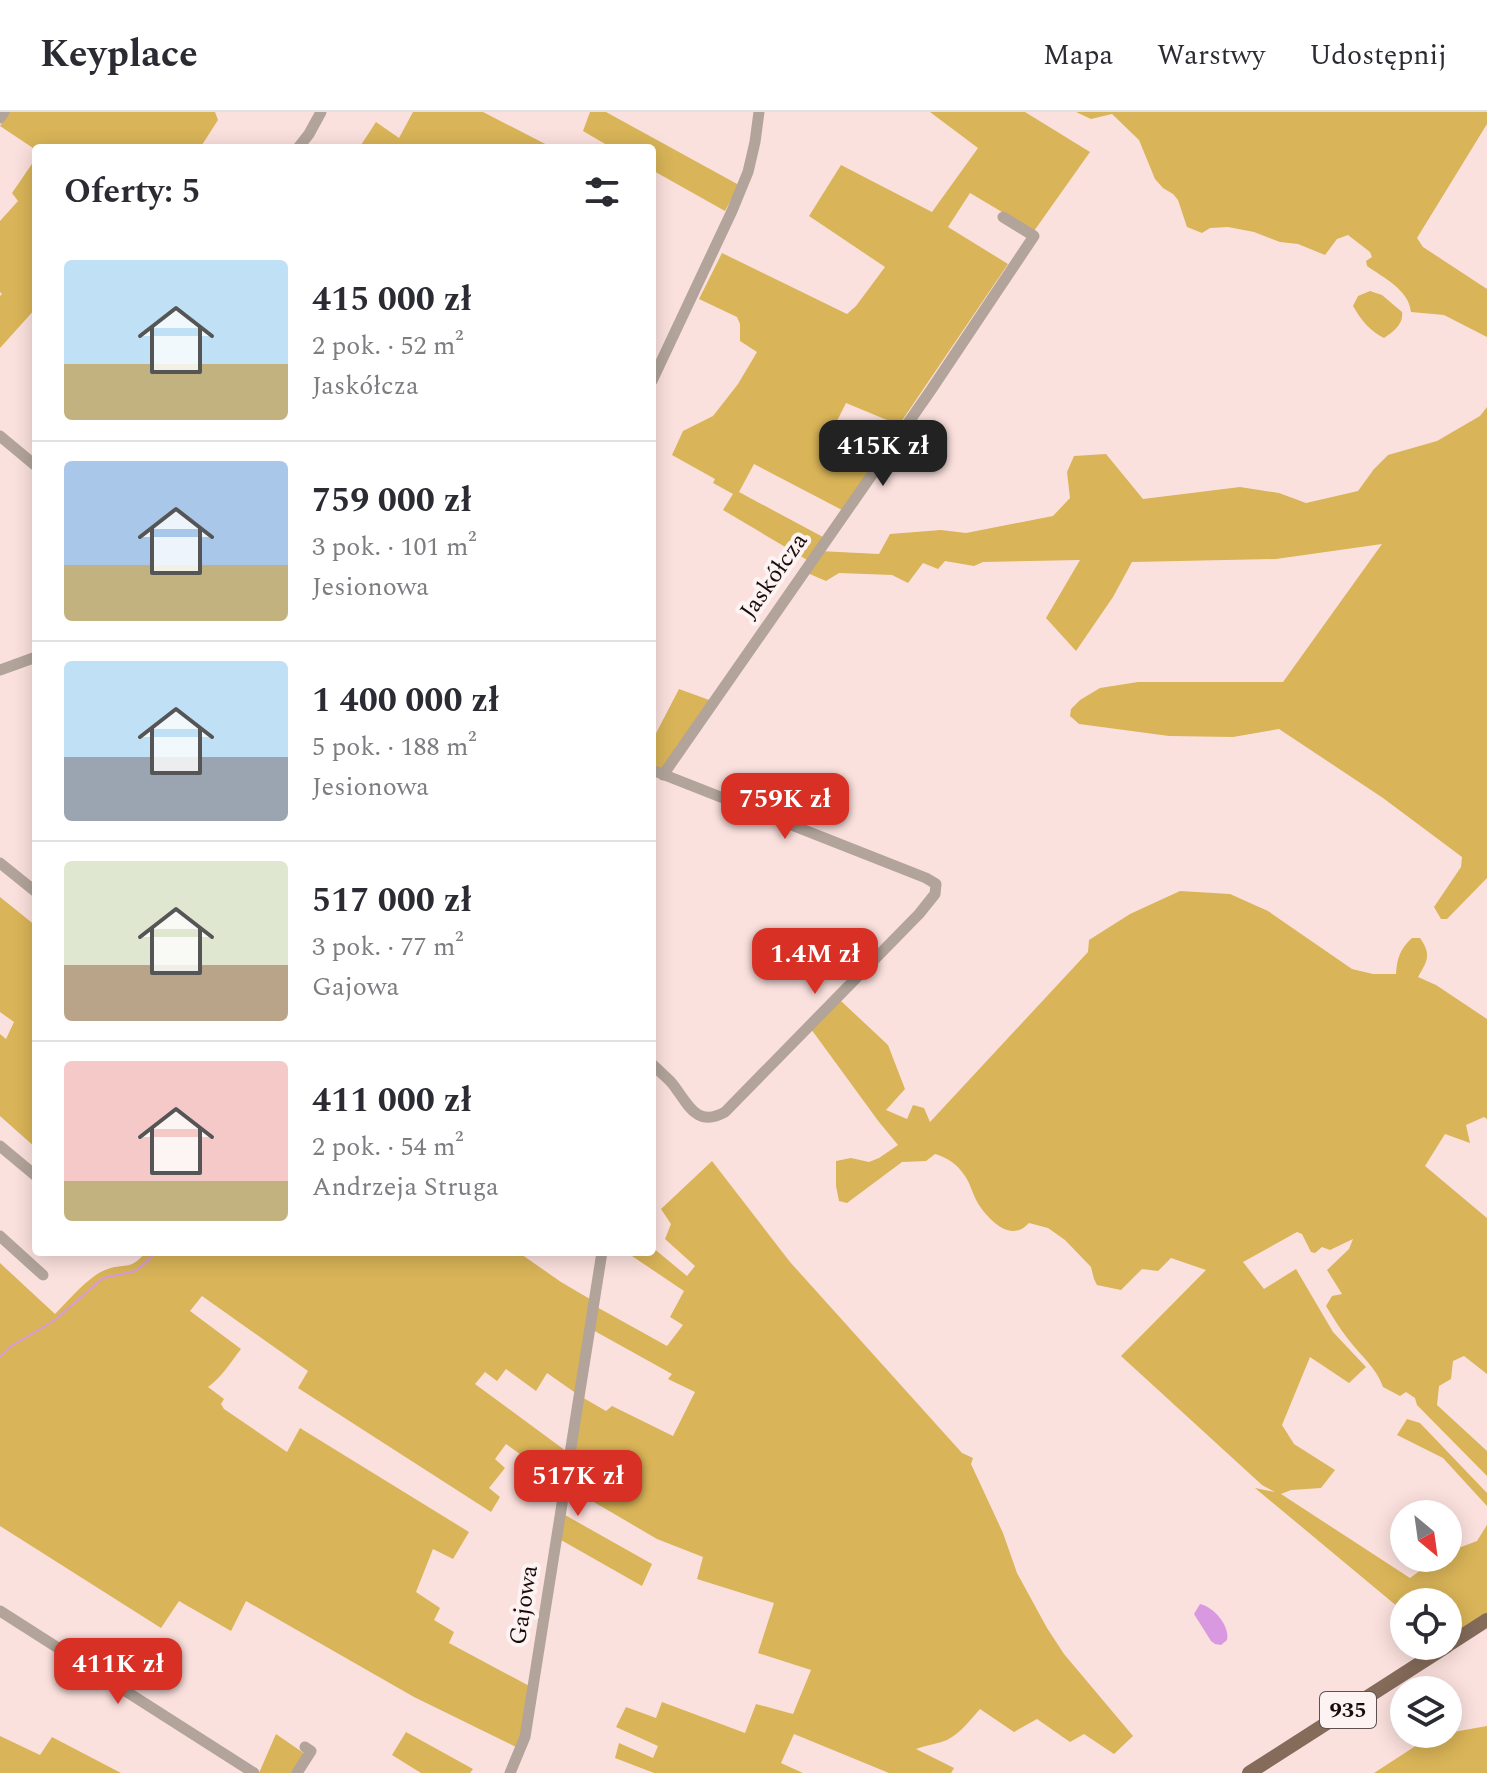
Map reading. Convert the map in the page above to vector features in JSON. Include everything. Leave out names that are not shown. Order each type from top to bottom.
[{"type":"main road","name":"935","points":[[1462,1636],[1487,1620]]},
{"type":"main road","name":"935","points":[[1249,1773],[1425,1660]]},
{"type":"street","points":[[0,118],[4,112]]},
{"type":"street","points":[[301,144],[321,112]]},
{"type":"street","points":[[656,372],[748,172],[759,112]]},
{"type":"street","name":"Jaskółcza","points":[[660,772],[931,390],[1034,236],[1003,217]]},
{"type":"street","points":[[0,436],[32,463]]},
{"type":"street","points":[[0,670],[32,658]]},
{"type":"street","points":[[656,1068],[698,1115],[710,1118],[725,1112],[919,914],[936,891],[936,884],[926,878],[660,772]]},
{"type":"street","points":[[0,863],[32,889]]},
{"type":"street","points":[[0,1146],[32,1173]]},
{"type":"street","points":[[0,1236],[43,1275]]},
{"type":"street","name":"Gajowa","points":[[510,1773],[525,1737],[601,1256]]},
{"type":"street","points":[[0,1611],[254,1773]]},
{"type":"street","points":[[297,1773],[311,1751],[305,1747]]},
{"type":"shaded area","points":[[9,112],[215,112],[218,120],[203,144],[32,144],[32,147],[0,126]]},
{"type":"shaded area","points":[[413,112],[483,112],[545,144],[362,144],[376,122],[399,138]]},
{"type":"shaded area","points":[[590,112],[606,112],[739,185],[725,211],[656,172],[656,144],[605,144],[583,131]]},
{"type":"shaded area","points":[[930,112],[1025,112],[1090,152],[1034,231],[970,193],[948,227],[1008,264],[899,425],[846,403],[829,437],[875,465],[842,510],[754,464],[739,492],[823,537],[809,561],[723,510],[733,494],[713,483],[715,479],[672,455],[683,431],[713,416],[738,384],[757,352],[740,341],[737,317],[699,299],[722,253],[847,314],[885,267],[809,216],[841,165],[932,212],[978,148]]},
{"type":"shaded area","points":[[1076,112],[1487,112],[1487,124],[1417,238],[1423,247],[1487,289],[1487,337],[1444,315],[1411,312],[1401,291],[1367,266],[1366,261],[1372,257],[1370,252],[1348,235],[1337,239],[1325,255],[1254,232],[1228,227],[1210,228],[1202,233],[1187,227],[1178,200],[1155,179],[1139,140],[1112,114],[1091,119]]},
{"type":"shaded area","points":[[32,164],[32,312],[0,348],[0,221],[18,201],[12,193]]},
{"type":"shaded area","points":[[1370,291],[1382,295],[1402,312],[1400,324],[1384,338],[1366,325],[1353,306],[1358,296]]},
{"type":"shaded area","points":[[1487,407],[1487,878],[1447,919],[1441,919],[1434,907],[1461,867],[1462,857],[1383,798],[1279,729],[1233,737],[1169,736],[1079,724],[1070,716],[1071,709],[1080,700],[1100,688],[1138,682],[1283,682],[1382,544],[1276,559],[1132,562],[1113,597],[1076,651],[1046,618],[1080,560],[983,562],[974,566],[945,561],[938,569],[923,563],[908,583],[892,575],[839,573],[826,581],[805,572],[819,551],[879,554],[890,534],[941,530],[966,533],[1053,516],[1070,498],[1067,472],[1074,456],[1106,454],[1143,499],[1240,487],[1279,493],[1306,503],[1358,491],[1388,455],[1437,441],[1480,416]]},
{"type":"shaded area","points":[[679,689],[712,701],[662,771],[656,769],[656,733]]},
{"type":"shaded area","points":[[1180,891],[1230,894],[1268,911],[1352,969],[1373,974],[1396,974],[1398,958],[1405,946],[1412,938],[1420,938],[1427,958],[1418,977],[1436,985],[1487,1019],[1487,1119],[1484,1117],[1466,1125],[1470,1143],[1445,1134],[1425,1166],[1487,1218],[1487,1374],[1464,1356],[1453,1361],[1451,1379],[1439,1386],[1437,1405],[1487,1451],[1487,1476],[1417,1405],[1415,1398],[1406,1392],[1400,1396],[1383,1387],[1372,1367],[1326,1306],[1332,1296],[1342,1294],[1327,1270],[1349,1249],[1353,1239],[1330,1250],[1322,1247],[1315,1253],[1311,1252],[1302,1234],[1297,1232],[1243,1262],[1264,1289],[1296,1269],[1333,1332],[1366,1367],[1349,1383],[1310,1357],[1282,1425],[1294,1444],[1335,1470],[1321,1488],[1291,1490],[1281,1494],[1390,1565],[1390,1572],[1401,1572],[1410,1578],[1418,1572],[1462,1572],[1462,1547],[1477,1541],[1487,1525],[1487,1613],[1462,1629],[1462,1588],[1390,1588],[1390,1600],[1255,1488],[1275,1492],[1262,1485],[1121,1356],[1206,1270],[1171,1258],[1158,1271],[1142,1269],[1121,1290],[1097,1285],[1091,1267],[1065,1240],[1048,1228],[1029,1223],[1015,1231],[1001,1228],[979,1205],[959,1168],[935,1154],[926,1161],[902,1162],[847,1203],[839,1201],[836,1161],[851,1158],[869,1162],[898,1145],[811,1029],[841,1001],[888,1045],[905,1089],[886,1110],[907,1119],[913,1105],[924,1108],[930,1122],[1088,952],[1089,940],[1130,914]]},
{"type":"shaded area","points":[[0,897],[32,923],[32,1144],[0,1116],[0,1034],[6,1039],[14,1022],[0,1012]]},
{"type":"shaded area","points":[[712,1161],[790,1262],[962,1453],[973,1458],[971,1464],[1003,1533],[1017,1573],[1047,1628],[1064,1654],[1133,1736],[1114,1754],[1084,1734],[1070,1742],[1037,1719],[1014,1732],[980,1709],[952,1737],[916,1749],[954,1768],[951,1773],[889,1773],[794,1734],[781,1763],[803,1773],[654,1773],[615,1758],[619,1743],[653,1758],[658,1746],[616,1727],[626,1707],[656,1718],[662,1702],[745,1733],[756,1704],[793,1714],[811,1670],[758,1653],[774,1603],[697,1579],[703,1557],[657,1539],[558,1481],[506,1444],[495,1459],[505,1468],[489,1488],[500,1497],[491,1512],[298,1388],[308,1371],[202,1296],[190,1311],[241,1349],[208,1387],[224,1399],[221,1404],[224,1409],[287,1452],[300,1428],[469,1532],[453,1559],[433,1549],[416,1592],[440,1608],[434,1620],[454,1632],[449,1643],[533,1688],[520,1749],[414,1697],[246,1601],[231,1631],[179,1601],[161,1628],[0,1526],[0,1263],[55,1314],[99,1273],[131,1264],[142,1256],[524,1256],[595,1302],[595,1306],[667,1346],[683,1325],[670,1317],[684,1291],[632,1256],[656,1256],[656,1250],[687,1276],[695,1266],[665,1239],[671,1224],[661,1209]],"holes":[[[591,1329],[672,1374],[668,1379],[695,1392],[673,1436],[612,1406],[606,1411],[580,1396]],[[506,1369],[536,1391],[547,1373],[580,1396],[570,1454],[475,1384],[485,1372],[497,1381]]]},
{"type":"shaded area","points":[[1407,1419],[1420,1423],[1487,1493],[1487,1506],[1443,1458],[1397,1435]]},
{"type":"shaded area","points":[[565,1515],[652,1564],[642,1586],[561,1540]]},
{"type":"shaded area","points":[[1200,1604],[1211,1609],[1223,1623],[1227,1640],[1221,1645],[1211,1641],[1194,1614]]},
{"type":"shaded area","points":[[1487,1726],[1487,1773],[1374,1773],[1413,1748],[1462,1748],[1462,1730]]},
{"type":"shaded area","points":[[406,1732],[473,1769],[470,1773],[421,1773],[392,1755]]},
{"type":"shaded area","points":[[276,1734],[305,1754],[293,1773],[259,1773]]},
{"type":"shaded area","points":[[0,1736],[40,1755],[52,1737],[121,1773],[0,1773]]},
{"type":"waterway","points":[[0,1357],[10,1347],[55,1320],[103,1278],[136,1271],[153,1256]]}]
